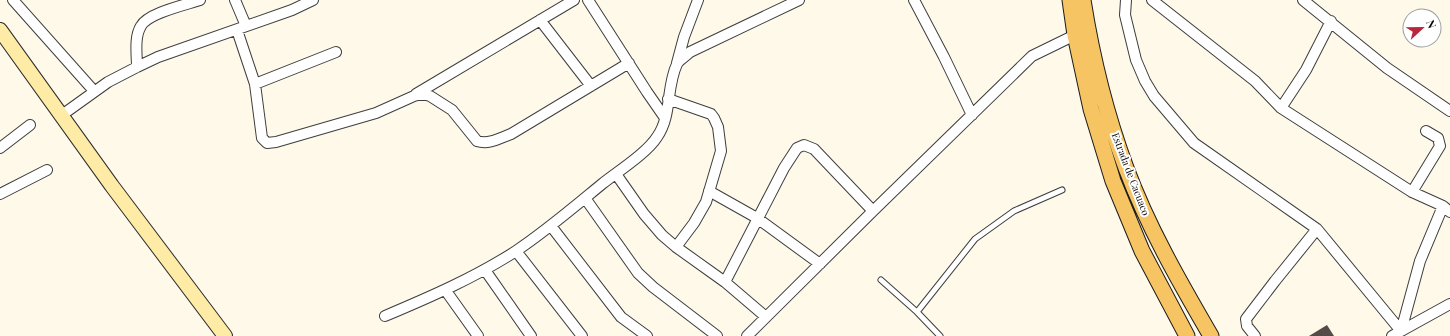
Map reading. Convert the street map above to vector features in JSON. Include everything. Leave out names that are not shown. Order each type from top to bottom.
[{"type":"main road","name":"Estrada de Cacuaco","points":[[1070,0],[1075,35],[1091,109],[1113,181],[1142,251],[1187,336]]},
{"type":"main road","name":"Estrada de Cacuaco","points":[[1083,0],[1088,30],[1099,77],[1126,168],[1165,256],[1211,336]]},
{"type":"street","points":[[13,0],[94,91]]},
{"type":"street","points":[[137,67],[137,36],[141,25],[156,14],[200,0]]},
{"type":"street","points":[[235,0],[255,84],[262,138],[268,143],[376,114],[414,96],[574,0]]},
{"type":"street","points":[[62,115],[108,82],[158,57],[292,10],[313,0]]},
{"type":"street","points":[[588,0],[665,118]]},
{"type":"street","points":[[385,316],[446,291],[516,251],[641,154],[657,138],[665,118],[670,84],[684,37],[698,0]]},
{"type":"street","points":[[677,63],[690,52],[799,0]]},
{"type":"street","points":[[914,0],[972,115]]},
{"type":"street","points":[[1126,0],[1125,15],[1136,60],[1145,81],[1154,96],[1194,143],[1317,229],[1396,333]]},
{"type":"street","points":[[1152,0],[1256,81],[1281,108],[1412,192],[1446,209],[1420,261],[1396,333]]},
{"type":"street","points":[[1304,0],[1387,68],[1450,111]]},
{"type":"street","points":[[540,20],[591,86]]},
{"type":"street","points":[[1281,108],[1306,70],[1331,21]]},
{"type":"street","points":[[0,30],[112,186],[224,336]]},
{"type":"street","points":[[747,336],[1032,56],[1075,35]]},
{"type":"street","points":[[255,84],[336,52]]},
{"type":"street","points":[[414,96],[422,94],[430,96],[452,110],[477,141],[482,143],[489,142],[510,134],[629,63]]},
{"type":"street","points":[[668,100],[710,114],[714,118],[718,127],[721,151],[706,202],[694,223],[676,247]]},
{"type":"street","points":[[0,148],[30,125]]},
{"type":"street","points":[[1412,192],[1440,146],[1438,138],[1426,131]]},
{"type":"street","points":[[725,282],[784,168],[798,148],[804,145],[814,150],[873,211]]},
{"type":"street","points":[[0,194],[47,170]]},
{"type":"street","points":[[616,174],[652,225],[676,247],[725,282],[766,317]]},
{"type":"street","points":[[709,191],[757,218],[820,264]]},
{"type":"street","points":[[585,198],[638,273],[653,287],[717,336]]},
{"type":"street","points":[[550,226],[621,317],[647,336]]},
{"type":"street","points":[[1255,336],[1247,326],[1246,319],[1317,229]]},
{"type":"street","points":[[516,251],[582,336]]},
{"type":"street","points":[[485,270],[531,336]]},
{"type":"street","points":[[446,291],[478,336]]},
{"type":"street","points":[[1396,333],[1450,304]]},
{"type":"lane","points":[[917,312],[975,239],[1014,211],[1062,190]]},
{"type":"lane","points":[[881,280],[917,312],[940,336]]},
{"type":"building","points":[[1327,325],[1334,336],[1309,336]]}]
